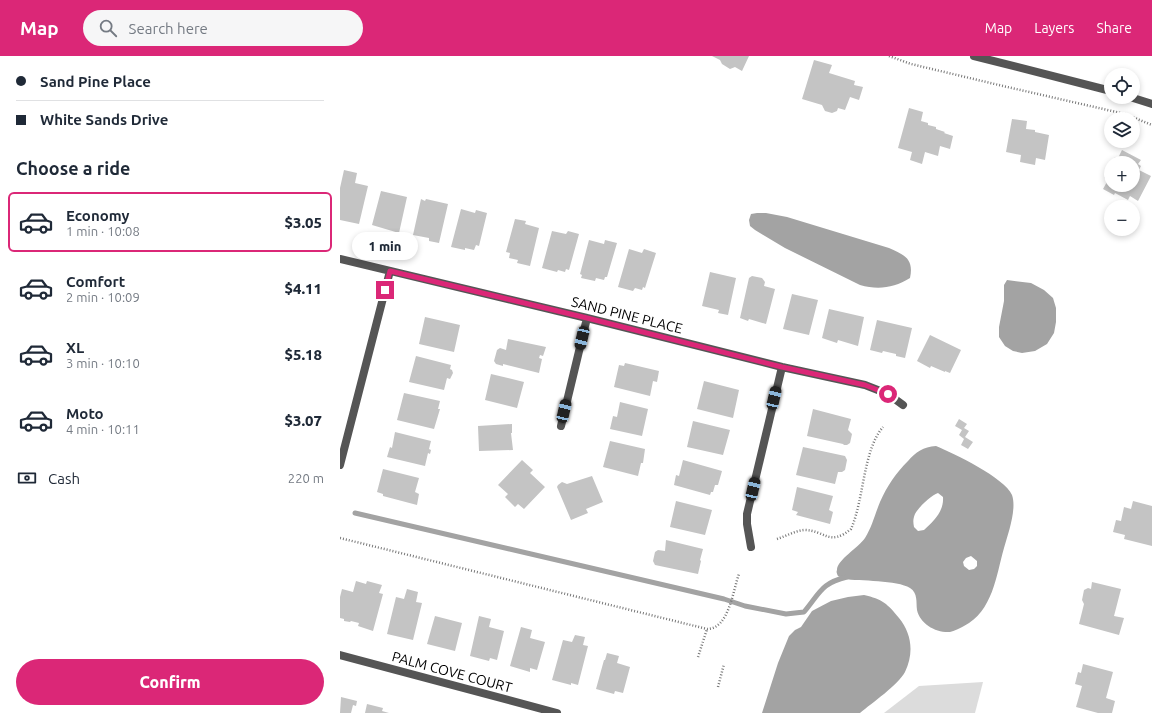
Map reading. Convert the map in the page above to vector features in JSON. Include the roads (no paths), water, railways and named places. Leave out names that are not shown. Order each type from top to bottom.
[{"type":"street","points":[[974,56],[1104,89]]},
{"type":"street","points":[[1140,100],[1152,104]]},
{"type":"street","name":"SAND PINE PLACE","points":[[340,259],[587,318],[782,367],[865,385],[888,394],[903,405]]},
{"type":"street","points":[[340,465],[390,271]]},
{"type":"street","points":[[561,426],[587,318]]},
{"type":"street","points":[[751,547],[747,524],[747,514],[782,367]]},
{"type":"street","name":"PALM COVE COURT","points":[[340,655],[557,713]]},
{"type":"waterway","points":[[355,513],[724,599],[745,606],[786,614],[804,612],[826,586],[838,579],[847,577]]}]
